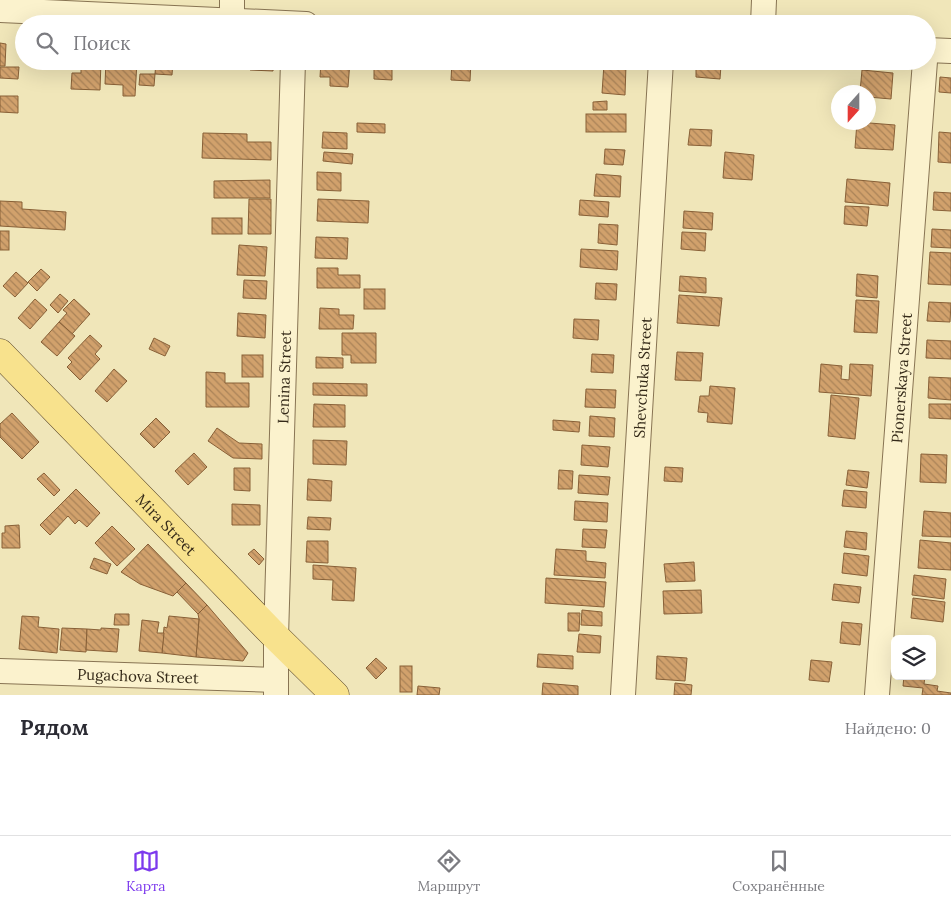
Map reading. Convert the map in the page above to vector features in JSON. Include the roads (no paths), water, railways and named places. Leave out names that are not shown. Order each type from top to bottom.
[{"type":"main road","name":"Mira Street","points":[[0,353],[276,637],[335,695]]},
{"type":"street","points":[[763,15],[764,0]]},
{"type":"street","points":[[0,10],[232,10],[254,15]]},
{"type":"street","points":[[936,50],[951,51]]},
{"type":"street","name":"Lenina Street","points":[[276,688],[293,70]]},
{"type":"street","name":"Shevchuka Street","points":[[623,695],[660,70]]},
{"type":"street","name":"Pionerskaya Street","points":[[877,695],[924,70]]},
{"type":"street","name":"Pugachova Street","points":[[0,671],[276,688]]}]
